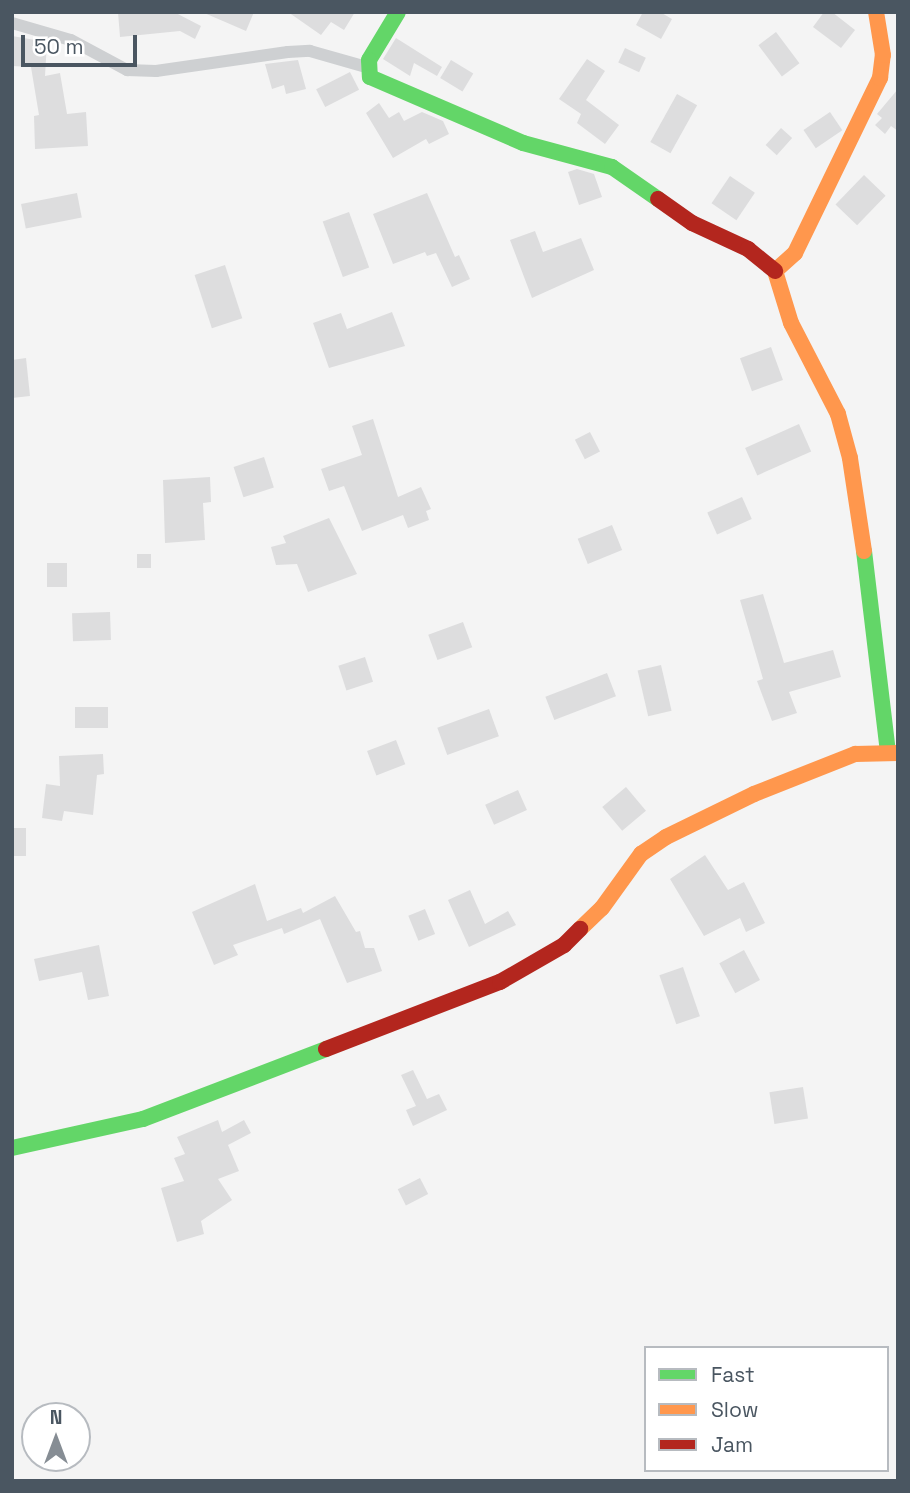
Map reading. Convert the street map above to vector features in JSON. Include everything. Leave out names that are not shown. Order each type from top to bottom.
[{"type":"street","points":[[366,67],[398,12]]},
{"type":"street","points":[[775,271],[795,253],[880,78],[883,55],[876,12]]},
{"type":"street","points":[[12,23],[71,40],[127,70],[156,71],[310,51],[366,67]]},
{"type":"street","points":[[12,1148],[143,1119],[499,982],[564,945],[602,908],[641,854],[666,837],[754,794],[855,754],[893,753],[878,673],[879,650],[850,458],[838,414],[790,323],[775,271],[748,249],[692,223],[612,167],[523,143],[381,83],[370,77],[366,67]]},
{"type":"building","points":[[118,12],[174,12],[201,26],[195,39],[180,31],[120,37]]},
{"type":"building","points":[[202,12],[254,12],[246,31]]},
{"type":"building","points":[[288,12],[355,12],[344,30],[331,22],[321,35]]},
{"type":"building","points":[[643,12],[660,12],[672,19],[661,39],[636,25]]},
{"type":"building","points":[[824,12],[832,12],[855,30],[841,48],[813,27]]},
{"type":"building","points":[[776,32],[799,63],[782,76],[758,45]]},
{"type":"building","points":[[12,36],[47,42],[45,76],[60,73],[67,114],[86,112],[88,146],[35,149],[34,116],[39,115],[31,67],[12,66]]},
{"type":"building","points":[[396,38],[442,67],[437,76],[414,63],[410,76],[383,59]]},
{"type":"building","points":[[625,48],[646,58],[639,72],[618,63]]},
{"type":"building","points":[[587,59],[605,71],[586,100],[619,125],[605,144],[577,123],[581,114],[559,99]]},
{"type":"building","points":[[298,60],[306,89],[286,94],[284,85],[272,89],[265,64]]},
{"type":"building","points":[[451,60],[473,73],[462,91],[440,78]]},
{"type":"building","points":[[350,72],[359,90],[325,107],[316,89]]},
{"type":"building","points":[[898,89],[898,131],[891,126],[885,134],[875,125],[882,118],[877,114]]},
{"type":"building","points":[[677,94],[697,105],[670,153],[650,142]]},
{"type":"building","points":[[379,103],[389,118],[399,112],[404,121],[422,112],[443,121],[449,134],[429,144],[426,139],[393,158],[366,113]]},
{"type":"building","points":[[830,112],[842,130],[816,148],[803,130]]},
{"type":"building","points":[[781,128],[792,138],[777,155],[766,145]]},
{"type":"building","points":[[577,169],[594,174],[602,197],[579,205],[568,172]]},
{"type":"building","points":[[864,175],[886,196],[857,225],[836,204]]},
{"type":"building","points":[[730,176],[755,193],[736,220],[712,203]]},
{"type":"building","points":[[77,193],[82,218],[26,228],[21,204]]},
{"type":"building","points":[[427,193],[455,257],[459,255],[470,279],[452,287],[436,253],[427,256],[425,252],[393,264],[373,214]]},
{"type":"building","points":[[349,212],[369,267],[343,277],[323,222]]},
{"type":"building","points":[[535,231],[543,252],[581,238],[594,270],[532,298],[510,240]]},
{"type":"building","points":[[225,265],[242,318],[212,328],[195,275]]},
{"type":"building","points":[[392,312],[405,346],[329,368],[313,323],[341,313],[347,329]]},
{"type":"building","points":[[771,347],[783,380],[752,391],[740,358]]},
{"type":"building","points":[[26,358],[30,396],[12,398],[12,360]]},
{"type":"building","points":[[373,419],[398,497],[421,487],[431,509],[426,511],[429,520],[408,528],[403,515],[362,531],[344,486],[329,491],[321,469],[362,455],[352,426]]},
{"type":"building","points":[[799,424],[811,451],[757,475],[745,448]]},
{"type":"building","points":[[590,432],[600,452],[585,459],[575,440]]},
{"type":"building","points":[[264,457],[274,487],[243,497],[234,467]]},
{"type":"building","points":[[210,477],[211,502],[203,503],[205,540],[165,543],[163,480]]},
{"type":"building","points":[[742,497],[752,519],[717,534],[707,512]]},
{"type":"building","points":[[329,518],[357,574],[308,592],[297,564],[276,565],[271,547],[286,543],[283,536]]},
{"type":"building","points":[[612,525],[622,550],[588,564],[578,539]]},
{"type":"building","points":[[137,554],[151,554],[151,568],[137,568]]},
{"type":"building","points":[[47,563],[67,563],[67,587],[47,587]]},
{"type":"building","points":[[763,594],[784,663],[833,650],[841,677],[789,692],[797,713],[772,721],[757,681],[763,679],[740,600]]},
{"type":"building","points":[[110,612],[111,640],[73,641],[72,613]]},
{"type":"building","points":[[463,622],[472,647],[437,660],[428,635]]},
{"type":"building","points":[[365,657],[373,682],[346,690],[338,666]]},
{"type":"building","points":[[661,665],[672,711],[648,716],[638,670]]},
{"type":"building","points":[[607,673],[616,696],[554,720],[545,697]]},
{"type":"building","points":[[75,707],[108,707],[108,728],[75,728]]},
{"type":"building","points":[[489,709],[499,736],[447,755],[437,728]]},
{"type":"building","points":[[396,740],[405,764],[376,775],[367,751]]},
{"type":"building","points":[[103,754],[104,774],[97,775],[93,815],[64,811],[62,821],[42,818],[46,784],[60,786],[59,756]]},
{"type":"building","points":[[626,787],[646,811],[622,831],[602,807]]},
{"type":"building","points":[[518,790],[527,810],[494,825],[485,805]]},
{"type":"building","points":[[12,828],[26,828],[26,856],[12,856]]},
{"type":"building","points":[[705,855],[728,890],[744,882],[765,923],[746,932],[740,918],[704,936],[670,879]]},
{"type":"building","points":[[255,884],[267,921],[301,908],[303,913],[335,896],[356,932],[360,931],[365,948],[374,948],[382,971],[347,983],[320,919],[284,934],[282,928],[233,945],[238,955],[214,965],[192,912]]},
{"type":"building","points":[[470,890],[485,924],[508,911],[516,925],[469,947],[448,900]]},
{"type":"building","points":[[425,909],[435,934],[418,941],[408,916]]},
{"type":"building","points":[[99,945],[109,996],[88,1000],[82,972],[39,981],[34,959]]},
{"type":"building","points":[[744,950],[760,980],[735,993],[719,963]]},
{"type":"building","points":[[683,967],[700,1016],[676,1024],[659,975]]},
{"type":"building","points":[[413,1070],[427,1099],[439,1094],[447,1110],[413,1126],[406,1110],[416,1106],[401,1075]]},
{"type":"building","points":[[803,1087],[808,1119],[774,1124],[769,1092]]},
{"type":"building","points":[[218,1120],[222,1132],[244,1120],[251,1133],[228,1145],[239,1171],[218,1179],[232,1200],[201,1221],[204,1234],[177,1242],[161,1188],[184,1181],[174,1158],[185,1154],[177,1137]]},
{"type":"building","points":[[420,1178],[428,1194],[406,1205],[398,1189]]},
{"type":"traffic: fast","points":[[398,12],[369,60],[370,77],[523,143],[612,167],[658,199]]},
{"type":"traffic: fast","points":[[864,551],[888,752]]},
{"type":"traffic: fast","points":[[12,1148],[143,1119],[326,1049]]},
{"type":"traffic: slow","points":[[864,551],[850,458],[838,414],[791,323],[775,271],[795,253],[880,78],[883,55],[876,12]]},
{"type":"traffic: slow","points":[[580,929],[602,908],[641,854],[666,837],[754,794],[855,754],[898,753]]},
{"type":"traffic: jam","points":[[658,199],[692,223],[748,249],[775,271]]},
{"type":"traffic: jam","points":[[326,1049],[500,982],[564,945],[580,929]]}]
